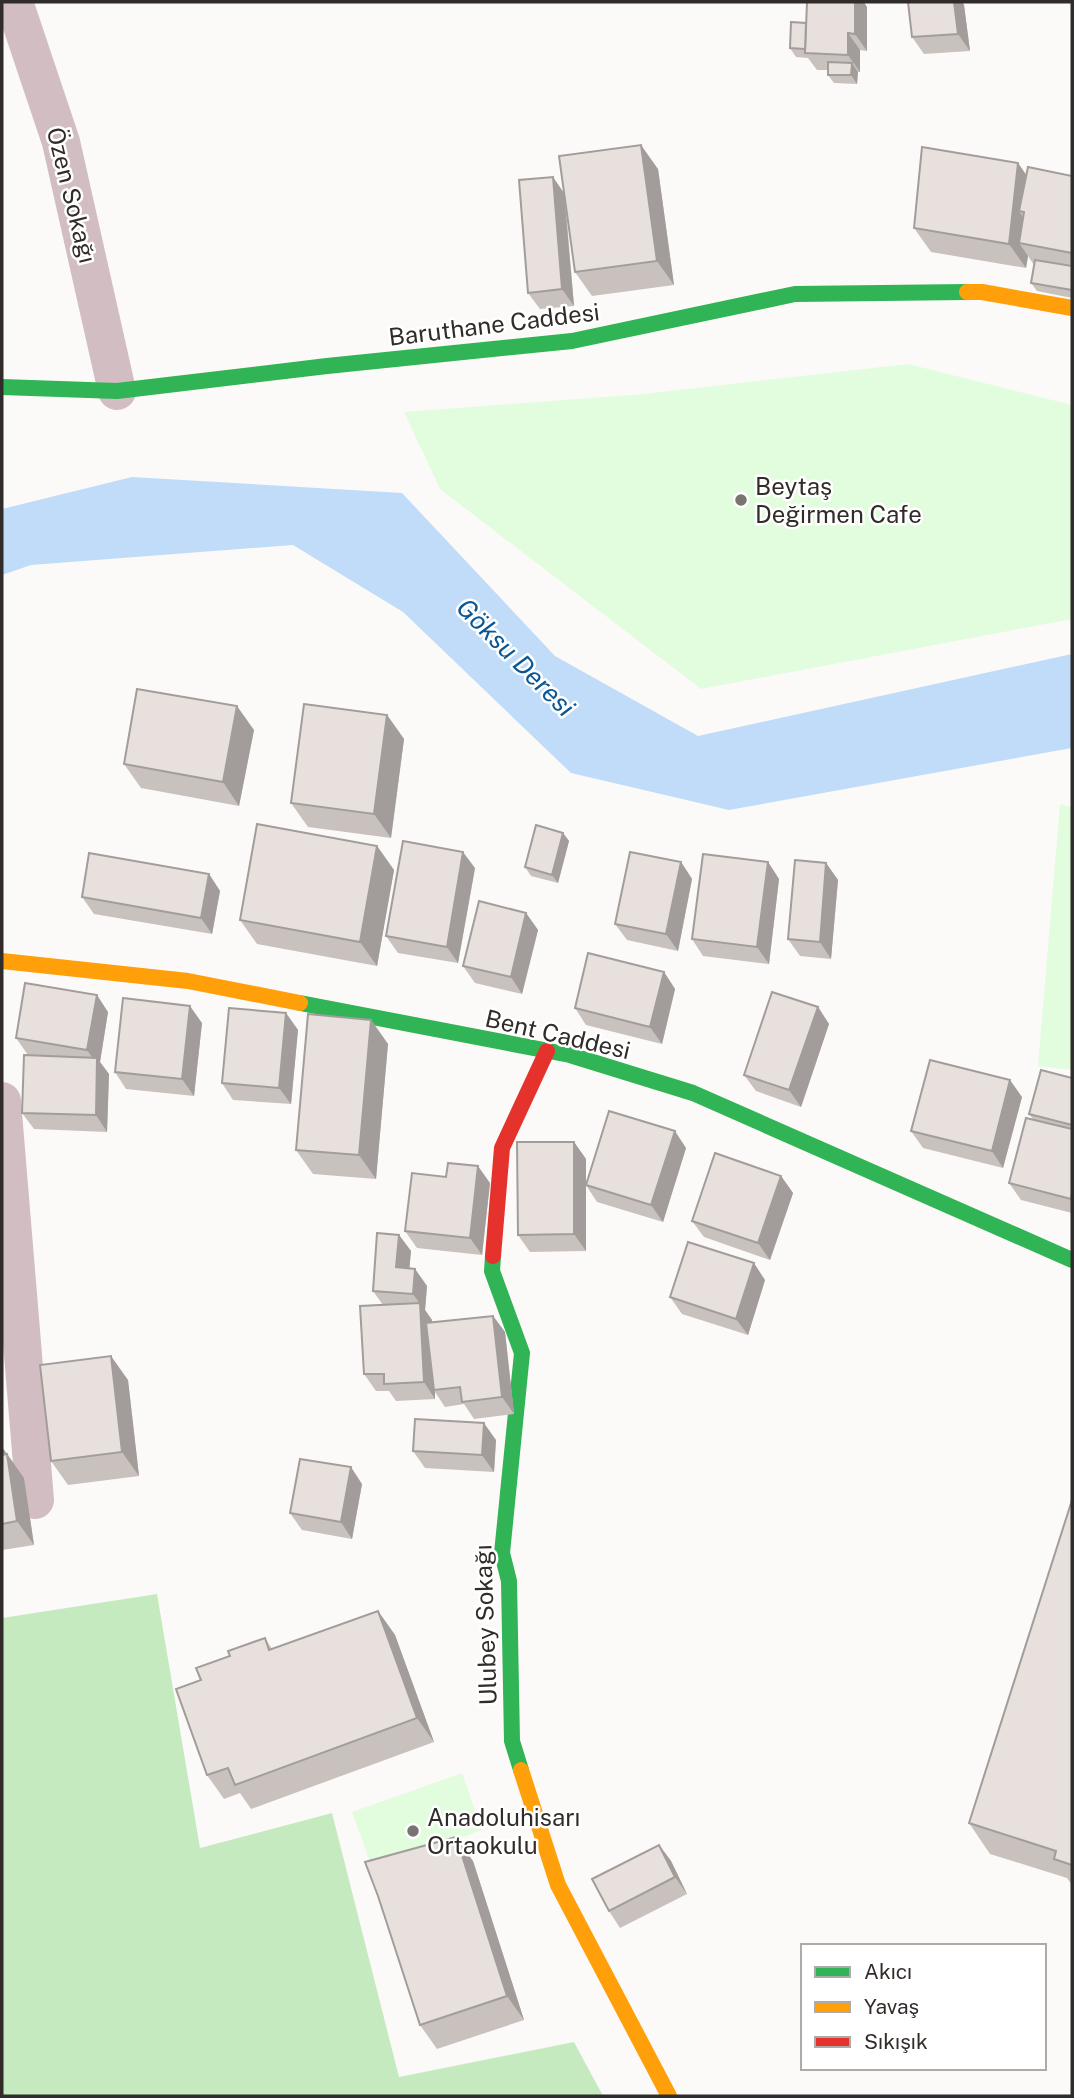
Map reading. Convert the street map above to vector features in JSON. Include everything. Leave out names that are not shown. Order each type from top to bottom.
[{"type":"street","name":"Özen Sokağı","points":[[14,2],[61,142],[117,391]]},
{"type":"street","name":"Baruthane Caddesi","points":[[2,387],[117,391],[572,341],[795,294],[982,292],[1072,308]]},
{"type":"street","name":"Bent Caddesi","points":[[2,961],[188,981],[569,1055],[693,1093],[1072,1260]]},
{"type":"street","name":"Ulubey Sokağı","points":[[547,1051],[502,1147],[492,1271],[522,1353],[502,1553],[509,1581],[512,1741],[558,1885],[669,2096]]},
{"type":"street","points":[[2,1101],[35,1500]]},
{"type":"green space","points":[[908,364],[1072,405],[1072,619],[701,689],[440,489],[404,412],[644,394]]},
{"type":"green space","points":[[1060,804],[1072,807],[1072,1070],[1038,1066]]},
{"type":"green space","points":[[157,1594],[200,1848],[332,1813],[399,2077],[574,2042],[603,2096],[2,2096],[2,1618]]},
{"type":"green space","points":[[462,1773],[482,1830],[373,1870],[352,1812]]},
{"type":"water","name":"Göksu Deresi","points":[[132,477],[402,493],[555,656],[698,736],[1072,654],[1072,748],[729,810],[571,773],[403,612],[293,545],[31,565],[2,575],[2,509]]},
{"type":"building","points":[[807,2],[855,2],[855,34],[848,33],[848,55],[805,53]]},
{"type":"building","points":[[908,2],[954,2],[958,34],[912,37]]},
{"type":"building","points":[[791,22],[806,23],[805,49],[790,48]]},
{"type":"building","points":[[828,62],[852,63],[851,75],[828,75]]},
{"type":"building","points":[[641,145],[657,261],[575,272],[559,156]]},
{"type":"building","points":[[922,147],[1018,163],[1009,244],[914,228]]},
{"type":"building","points":[[1028,167],[1072,176],[1072,253],[1019,243],[1024,212],[1019,211]]},
{"type":"building","points":[[553,177],[562,289],[528,293],[519,180]]},
{"type":"building","points":[[1035,260],[1072,266],[1072,290],[1031,283]]},
{"type":"building","points":[[137,689],[237,706],[223,782],[124,764]]},
{"type":"building","points":[[304,704],[387,715],[374,814],[291,803]]},
{"type":"building","points":[[257,824],[377,846],[360,942],[240,920]]},
{"type":"building","points":[[536,825],[563,833],[552,875],[525,867]]},
{"type":"building","points":[[403,841],[463,852],[447,947],[386,936]]},
{"type":"building","points":[[630,852],[681,862],[666,934],[615,924]]},
{"type":"building","points":[[89,853],[209,874],[201,918],[82,897]]},
{"type":"building","points":[[703,854],[768,862],[757,947],[692,939]]},
{"type":"building","points":[[795,860],[826,863],[820,942],[788,939]]},
{"type":"building","points":[[479,901],[526,913],[511,977],[463,966]]},
{"type":"building","points":[[588,953],[664,972],[650,1027],[575,1008]]},
{"type":"building","points":[[25,983],[97,995],[87,1050],[16,1038]]},
{"type":"building","points":[[772,992],[818,1007],[789,1090],[744,1075]]},
{"type":"building","points":[[123,998],[190,1006],[182,1079],[115,1072]]},
{"type":"building","points":[[229,1008],[286,1013],[279,1088],[222,1083]]},
{"type":"building","points":[[308,1014],[371,1020],[359,1155],[296,1150]]},
{"type":"building","points":[[24,1055],[97,1058],[96,1115],[22,1113]]},
{"type":"building","points":[[930,1060],[1010,1080],[992,1151],[911,1131]]},
{"type":"building","points":[[1041,1070],[1072,1078],[1072,1125],[1029,1114]]},
{"type":"building","points":[[609,1111],[675,1131],[651,1205],[586,1185]]},
{"type":"building","points":[[1026,1118],[1072,1129],[1071,1199],[1009,1183]]},
{"type":"building","points":[[517,1142],[574,1142],[574,1234],[518,1235]]},
{"type":"building","points":[[715,1153],[781,1176],[758,1243],[692,1221]]},
{"type":"building","points":[[448,1163],[478,1166],[470,1238],[405,1231],[412,1173],[446,1177]]},
{"type":"building","points":[[377,1233],[399,1235],[396,1267],[415,1269],[413,1294],[373,1291]]},
{"type":"building","points":[[688,1242],[754,1263],[736,1319],[670,1297]]},
{"type":"building","points":[[420,1303],[424,1382],[384,1384],[384,1374],[364,1374],[360,1306]]},
{"type":"building","points":[[493,1316],[502,1397],[462,1402],[460,1387],[434,1390],[426,1323]]},
{"type":"building","points":[[111,1356],[122,1452],[51,1461],[40,1365]]},
{"type":"building","points":[[415,1419],[484,1423],[482,1455],[413,1451]]},
{"type":"building","points":[[7,1454],[17,1521],[2,1524],[2,1455]]},
{"type":"building","points":[[300,1459],[351,1467],[341,1522],[290,1513]]},
{"type":"building","points":[[1072,1500],[1072,1865],[1054,1859],[1056,1851],[969,1823]]},
{"type":"building","points":[[378,1611],[417,1718],[235,1785],[228,1768],[207,1775],[176,1689],[201,1680],[196,1668],[230,1656],[228,1651],[265,1638],[269,1650]]},
{"type":"building","points":[[456,1837],[507,1996],[420,2025],[365,1862]]},
{"type":"building","points":[[659,1845],[675,1877],[609,1911],[592,1879]]},
{"type":"traffic: fast","points":[[2,387],[117,391],[572,341],[795,294],[967,292]]},
{"type":"traffic: fast","points":[[300,1003],[570,1055],[693,1093],[1072,1260]]},
{"type":"traffic: fast","points":[[493,1256],[492,1271],[522,1353],[502,1553],[509,1581],[512,1741],[521,1770]]},
{"type":"traffic: slow","points":[[967,292],[982,292],[1072,308]]},
{"type":"traffic: slow","points":[[2,961],[188,981],[300,1003]]},
{"type":"traffic: slow","points":[[521,1770],[558,1885],[669,2096]]},
{"type":"traffic: jam","points":[[493,1256],[502,1148],[547,1051]]},
{"type":"place","name":"Beytaş Değirmen Cafe","points":[[741,500]]},
{"type":"place","name":"Anadoluhisarı Ortaokulu","points":[[413,1831]]}]
